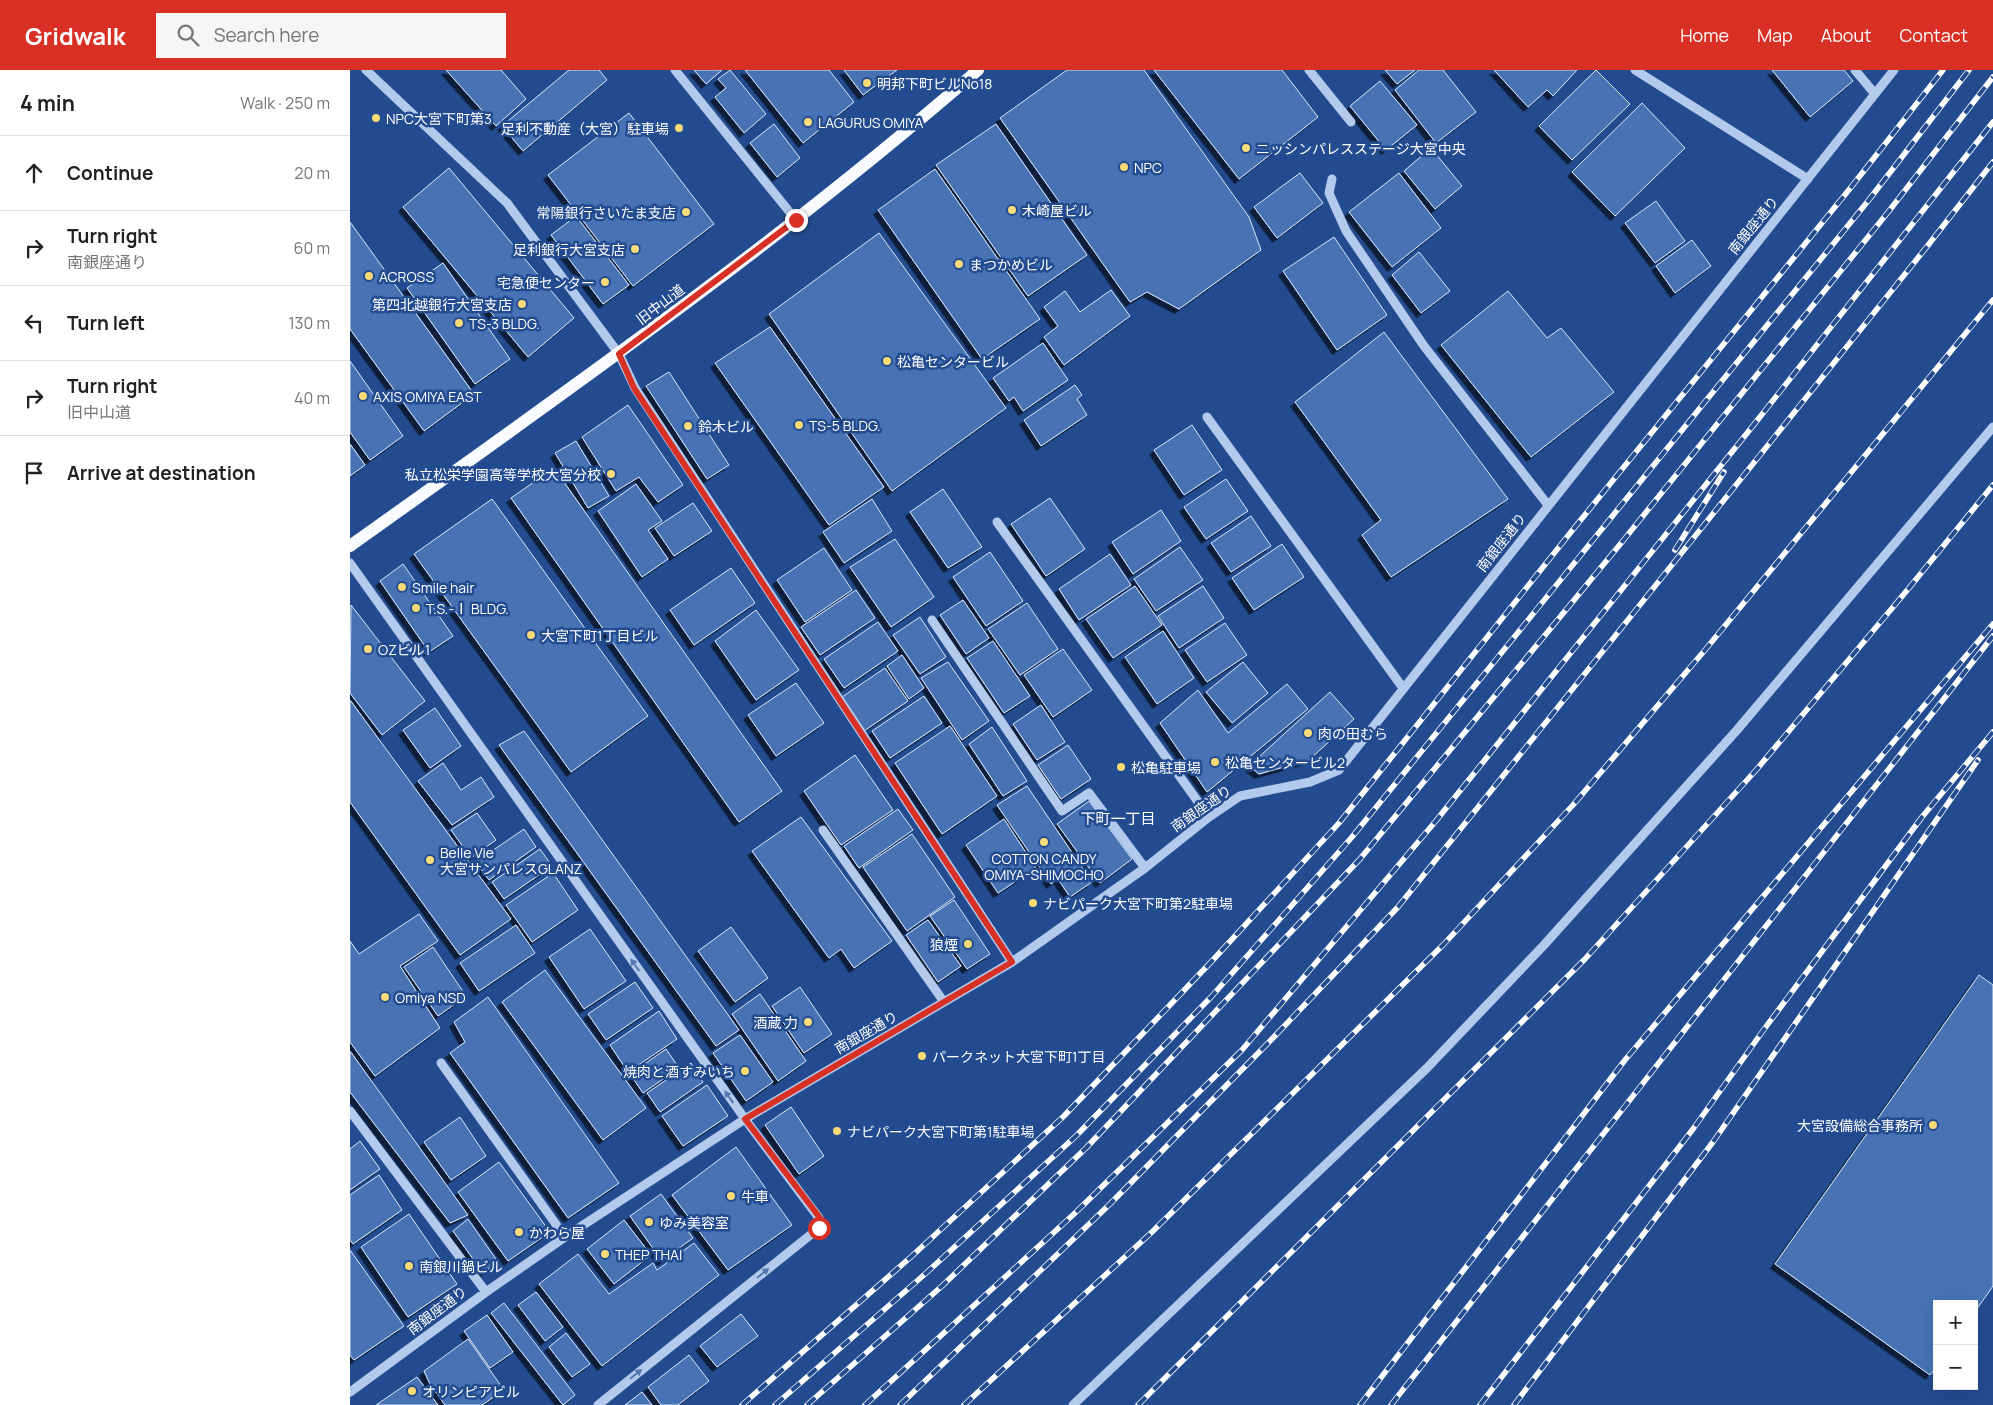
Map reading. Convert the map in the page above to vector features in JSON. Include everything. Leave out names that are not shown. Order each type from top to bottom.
[{"type":"main road","name":"旧中山道","points":[[350,546],[619,354],[796,220],[978,70]]},
{"type":"street","points":[[366,70],[506,204],[619,354],[634,388],[1012,962]]},
{"type":"street","points":[[675,70],[796,220]]},
{"type":"street","points":[[1309,70],[1350,122]]},
{"type":"street","points":[[1635,70],[1808,178]]},
{"type":"street","points":[[1855,70],[1875,94]]},
{"type":"street","name":"南銀座通り","points":[[350,1392],[486,1292],[565,1237],[745,1119],[1012,962],[1145,868],[1208,817],[1240,796],[1310,782],[1338,770],[1894,70]]},
{"type":"street","points":[[1332,179],[1329,194],[1346,231],[1424,346],[1548,505]]},
{"type":"street","points":[[1207,417],[1403,688]]},
{"type":"street","points":[[1073,1405],[1427,1068],[1544,945],[1743,722],[1993,427]]},
{"type":"street","points":[[997,522],[1208,817]]},
{"type":"street","points":[[350,563],[745,1119],[820,1218],[819,1228],[598,1405]]},
{"type":"street","points":[[932,620],[1062,811],[1089,792],[1145,868]]},
{"type":"street","points":[[823,830],[944,1002]]},
{"type":"street","points":[[442,1063],[565,1237]]},
{"type":"street","points":[[350,1111],[486,1292]]},
{"type":"building","points":[[446,70],[501,70],[526,99],[496,126]]},
{"type":"building","points":[[569,70],[599,70],[607,80],[523,151],[502,126]]},
{"type":"building","points":[[694,70],[722,70],[706,84]]},
{"type":"building","points":[[730,70],[766,114],[744,133],[715,97],[726,88],[718,79]]},
{"type":"building","name":"LAGURUS OMIYA","points":[[745,70],[829,70],[854,102],[803,143]]},
{"type":"building","name":"明邦下町ビルNo18","points":[[844,70],[897,70],[863,95]]},
{"type":"building","name":"NPC","points":[[1067,70],[1144,70],[1249,217],[1261,250],[1179,309],[1147,292],[1130,302],[1000,118]]},
{"type":"building","name":"ニッシンパレスステージ大宮中央","points":[[1154,70],[1282,70],[1318,117],[1239,179]]},
{"type":"building","points":[[1385,70],[1415,70],[1397,84]]},
{"type":"building","points":[[1419,70],[1443,70],[1476,112],[1436,143],[1395,90]]},
{"type":"building","points":[[1494,70],[1577,70],[1553,96],[1547,90],[1528,107]]},
{"type":"building","points":[[1596,70],[1630,104],[1572,160],[1539,126]]},
{"type":"building","points":[[1772,70],[1844,70],[1853,81],[1810,117]]},
{"type":"building","points":[[1380,81],[1417,125],[1386,150],[1350,106]]},
{"type":"building","points":[[1642,103],[1685,148],[1615,216],[1572,172]]},
{"type":"building","points":[[629,113],[714,224],[633,286],[548,175]]},
{"type":"building","points":[[774,124],[800,158],[777,177],[750,143]]},
{"type":"building","name":"木崎屋ビル","points":[[996,124],[1087,255],[1028,296],[936,165]]},
{"type":"building","points":[[1431,148],[1462,186],[1435,209],[1404,171]]},
{"type":"building","points":[[449,168],[574,318],[528,357],[403,207]]},
{"type":"building","name":"まつかめビル","points":[[935,169],[1040,319],[982,359],[878,210]]},
{"type":"building","points":[[1300,173],[1323,203],[1277,238],[1254,207]]},
{"type":"building","points":[[1399,173],[1441,228],[1392,267],[1349,212]]},
{"type":"building","points":[[1656,201],[1685,241],[1655,263],[1625,223]]},
{"type":"building","points":[[576,216],[629,285],[603,304],[551,235]]},
{"type":"building","name":"ACROSS","points":[[350,222],[474,394],[424,431],[350,329]]},
{"type":"building","name":"松亀センタービル","points":[[879,233],[1006,408],[892,491],[769,314]]},
{"type":"building","points":[[1334,237],[1387,315],[1337,350],[1283,271]]},
{"type":"building","points":[[1692,240],[1711,266],[1675,293],[1656,266]]},
{"type":"building","points":[[1419,252],[1450,291],[1421,313],[1392,275]]},
{"type":"building","name":"TS-3 BLDG.","points":[[443,263],[510,359],[475,384],[407,288]]},
{"type":"building","points":[[1111,290],[1130,316],[1064,365],[1044,337],[1058,326],[1044,307],[1065,291],[1080,312]]},
{"type":"building","points":[[1508,291],[1547,338],[1561,328],[1614,392],[1531,457],[1441,345]]},
{"type":"building","name":"TS-5 BLDG.","points":[[770,327],[884,487],[829,525],[715,363]]},
{"type":"building","points":[[1384,332],[1508,499],[1391,577],[1362,535],[1381,520],[1295,402]]},
{"type":"building","points":[[1043,343],[1068,380],[1023,411],[1014,397],[1009,401],[993,378]]},
{"type":"building","name":"AXIS OMIYA EAST","points":[[350,361],[403,436],[370,460],[350,432]]},
{"type":"building","name":"鈴木ビル","points":[[669,372],[729,465],[707,479],[646,386]]},
{"type":"building","points":[[1075,385],[1082,395],[1077,399],[1087,415],[1041,446],[1024,420]]},
{"type":"building","points":[[628,405],[683,485],[658,502],[639,477],[616,491],[582,437]]},
{"type":"building","points":[[1192,425],[1222,470],[1184,495],[1154,450]]},
{"type":"building","points":[[576,441],[609,496],[588,508],[555,453]]},
{"type":"building","points":[[350,444],[365,465],[350,476]]},
{"type":"building","points":[[554,468],[782,791],[739,822],[511,498]]},
{"type":"building","points":[[1226,479],[1248,511],[1206,539],[1184,507]]},
{"type":"building","points":[[636,484],[662,521],[648,530],[668,559],[642,577],[598,511]]},
{"type":"building","points":[[943,489],[982,547],[948,568],[910,512]]},
{"type":"building","points":[[1050,498],[1085,549],[1046,576],[1011,524]]},
{"type":"building","name":"大宮下町1丁目ビル","points":[[492,499],[648,716],[571,772],[414,554]]},
{"type":"building","points":[[872,499],[892,531],[844,563],[823,532]]},
{"type":"building","points":[[693,503],[712,531],[674,556],[655,528]]},
{"type":"building","points":[[1161,510],[1181,541],[1133,574],[1112,542]]},
{"type":"building","points":[[1251,516],[1271,546],[1231,572],[1211,543]]},
{"type":"building","points":[[895,539],[934,597],[891,627],[850,567]]},
{"type":"building","points":[[1282,544],[1304,577],[1254,610],[1232,578]]},
{"type":"building","points":[[1180,547],[1203,580],[1156,611],[1134,579]]},
{"type":"building","points":[[824,548],[852,590],[805,622],[777,580]]},
{"type":"building","points":[[990,552],[1023,601],[986,626],[953,577]]},
{"type":"building","points":[[1110,554],[1131,585],[1079,620],[1059,589]]},
{"type":"building","name":"T.S.-Ⅰ BLDG.","points":[[403,564],[453,636],[429,652],[380,581]]},
{"type":"building","points":[[731,568],[755,603],[694,645],[670,610]]},
{"type":"building","points":[[1135,586],[1162,625],[1113,658],[1086,619]]},
{"type":"building","points":[[1203,586],[1224,618],[1179,648],[1158,616]]},
{"type":"building","points":[[856,590],[875,618],[820,655],[801,627]]},
{"type":"building","points":[[963,600],[989,638],[966,654],[940,615]]},
{"type":"building","points":[[1027,603],[1058,649],[1020,675],[988,629]]},
{"type":"building","name":"OZビル1","points":[[351,605],[425,701],[382,735],[350,693]]},
{"type":"building","points":[[756,610],[799,670],[756,700],[715,641]]},
{"type":"building","points":[[920,617],[946,657],[920,674],[893,635]]},
{"type":"building","points":[[878,622],[898,651],[844,688],[824,659]]},
{"type":"building","points":[[1225,623],[1247,655],[1207,682],[1185,650]]},
{"type":"building","points":[[1163,631],[1194,678],[1157,704],[1125,657]]},
{"type":"building","points":[[993,641],[1030,696],[1004,713],[967,658]]},
{"type":"building","points":[[1063,649],[1092,690],[1053,717],[1024,675]]},
{"type":"building","points":[[902,655],[924,688],[909,699],[887,666]]},
{"type":"building","points":[[948,662],[989,721],[962,740],[921,678]]},
{"type":"building","points":[[1243,662],[1268,693],[1232,723],[1206,692]]},
{"type":"building","points":[[885,668],[908,701],[864,731],[842,697]]},
{"type":"building","points":[[796,683],[824,723],[776,756],[748,715]]},
{"type":"building","name":"松亀センタービル2","points":[[1287,684],[1308,709],[1207,792],[1160,723],[1198,690],[1228,733]]},
{"type":"building","points":[[1330,692],[1354,719],[1309,760],[1259,774],[1249,766]]},
{"type":"building","points":[[924,696],[942,723],[890,758],[872,731]]},
{"type":"building","name":"Belle Vie 大宮サンパレスGLANZ","points":[[350,700],[511,919],[460,955],[350,802]]},
{"type":"building","points":[[1041,705],[1065,742],[1037,760],[1013,724]]},
{"type":"building","points":[[435,708],[461,746],[430,768],[403,730]]},
{"type":"building","points":[[950,726],[997,796],[942,834],[895,763]]},
{"type":"building","points":[[992,727],[1027,781],[1003,796],[969,744]]},
{"type":"building","points":[[524,731],[739,1030],[716,1046],[499,745]]},
{"type":"building","points":[[1068,745],[1091,779],[1061,799],[1038,765]]},
{"type":"building","points":[[855,755],[893,810],[841,845],[804,791]]},
{"type":"building","points":[[443,763],[461,790],[481,777],[494,797],[452,825],[418,781]]},
{"type":"building","name":"COTTON CANDY OMIYA-SHIMOCHO","points":[[1027,786],[1092,882],[1070,897],[1058,879],[1051,884],[997,805]]},
{"type":"building","points":[[1089,801],[1132,859],[1100,883],[1057,824]]},
{"type":"building","points":[[898,809],[913,830],[859,868],[844,846]]},
{"type":"building","points":[[477,813],[496,840],[471,858],[451,830]]},
{"type":"building","points":[[801,817],[892,941],[854,968],[841,949],[829,958],[752,851]]},
{"type":"building","points":[[1004,819],[1036,868],[998,893],[966,845]]},
{"type":"building","points":[[524,829],[536,847],[489,880],[476,862]]},
{"type":"building","points":[[912,834],[955,897],[907,931],[863,867]]},
{"type":"building","points":[[540,849],[552,866],[504,899],[492,882]]},
{"type":"building","points":[[553,873],[578,910],[532,942],[506,905]]},
{"type":"building","points":[[954,900],[990,954],[967,969],[930,916]]},
{"type":"building","name":"Omiya NSD","points":[[419,914],[438,941],[400,966],[440,1028],[375,1076],[350,1042],[350,941],[359,954]]},
{"type":"building","points":[[928,920],[961,966],[938,982],[906,935]]},
{"type":"building","points":[[516,925],[535,953],[479,991],[460,963]]},
{"type":"building","points":[[731,927],[768,978],[735,1002],[698,951]]},
{"type":"building","points":[[590,929],[626,981],[584,1009],[549,957]]},
{"type":"building","points":[[433,947],[466,996],[438,1016],[404,967]]},
{"type":"building","points":[[545,970],[646,1108],[603,1140],[502,1002]]},
{"type":"building","name":"大宮設備総合事務所","points":[[1979,975],[1993,985],[1993,1286],[1978,1307],[1978,1300],[1933,1300],[1933,1371],[1930,1375],[1775,1264]]},
{"type":"building","points":[[635,982],[653,1008],[606,1040],[588,1014]]},
{"type":"building","points":[[800,987],[832,1034],[804,1053],[772,1006]]},
{"type":"building","points":[[760,994],[806,1061],[778,1081],[732,1014]]},
{"type":"building","points":[[488,997],[619,1183],[568,1218],[450,1053],[465,1042],[454,1022]]},
{"type":"building","points":[[659,1011],[677,1039],[628,1072],[610,1045]]},
{"type":"building","points":[[740,1035],[773,1082],[746,1101],[713,1053]]},
{"type":"building","points":[[666,1049],[679,1068],[643,1093],[630,1074]]},
{"type":"building","points":[[350,1051],[468,1215],[450,1223],[350,1092]]},
{"type":"building","points":[[691,1063],[703,1082],[660,1112],[647,1093]]},
{"type":"building","points":[[707,1085],[728,1116],[683,1146],[662,1116]]},
{"type":"building","points":[[791,1107],[824,1156],[799,1174],[765,1125]]},
{"type":"building","points":[[460,1117],[486,1156],[451,1180],[424,1142]]},
{"type":"building","points":[[360,1141],[380,1169],[350,1190],[350,1149]]},
{"type":"building","points":[[736,1147],[792,1225],[728,1270],[672,1195]]},
{"type":"building","points":[[499,1162],[550,1232],[508,1261],[458,1192]]},
{"type":"building","points":[[379,1175],[402,1210],[353,1244],[350,1240],[350,1195]]},
{"type":"building","points":[[661,1194],[693,1238],[662,1261],[630,1216]]},
{"type":"building","name":"南銀川鍋ビル","points":[[409,1214],[457,1284],[408,1317],[361,1247]]},
{"type":"building","points":[[468,1219],[498,1262],[483,1273],[453,1231]]},
{"type":"building","points":[[624,1220],[651,1255],[614,1284],[587,1249]]},
{"type":"building","points":[[694,1243],[719,1275],[602,1366],[539,1284],[578,1254],[609,1294],[653,1263],[657,1270]]},
{"type":"building","points":[[350,1250],[404,1326],[354,1360],[350,1355]]},
{"type":"building","points":[[536,1292],[563,1327],[545,1341],[518,1305]]},
{"type":"building","points":[[504,1303],[575,1395],[563,1405],[491,1313]]},
{"type":"building","points":[[741,1314],[758,1336],[717,1367],[700,1346]]},
{"type":"building","points":[[487,1315],[513,1352],[490,1368],[464,1331]]},
{"type":"building","points":[[566,1333],[590,1364],[572,1377],[549,1347]]},
{"type":"building","points":[[468,1339],[504,1390],[482,1405],[445,1405],[430,1384],[424,1371]]},
{"type":"building","points":[[689,1355],[709,1381],[678,1405],[661,1405],[648,1387]]},
{"type":"building","name":"オリンピアビル","points":[[417,1377],[438,1405],[376,1405]]},
{"type":"building","points":[[642,1392],[652,1405],[625,1405]]},
{"type":"railway","points":[[742,1405],[912,1256],[1064,1116],[1212,961],[1339,823],[1571,532],[1852,186],[1943,70]]},
{"type":"railway","points":[[775,1405],[925,1274],[1076,1136],[1212,996],[1352,837],[1868,201],[1969,70]]},
{"type":"railway","points":[[807,1405],[942,1286],[1086,1148],[1360,859],[1622,542],[1889,211],[1993,77]]},
{"type":"railway","points":[[865,1405],[1074,1214],[1242,1050],[1435,822],[1752,427],[1993,122]]},
{"type":"railway","points":[[900,1405],[1110,1204],[1398,907],[1993,162]]},
{"type":"railway","points":[[964,1405],[1152,1232],[1443,945],[1573,805],[1705,650],[1993,300]]},
{"type":"railway","points":[[1675,550],[1724,472]]},
{"type":"railway","points":[[1138,1405],[1585,959],[1757,769],[1993,485]]},
{"type":"railway","points":[[1360,1405],[1625,1060],[1993,624]]},
{"type":"railway","points":[[1391,1405],[1993,636]]},
{"type":"railway","points":[[1480,1405],[1693,1129],[1765,1028],[1922,817],[1993,732]]},
{"type":"railway","points":[[1514,1405],[1713,1142],[1978,760]]},
{"type":"place","name":"明邦下町ビルNo18","points":[[867,83]]},
{"type":"place","name":"NPC大宮下町第3","points":[[376,118]]},
{"type":"place","name":"LAGURUS OMIYA","points":[[808,122]]},
{"type":"place","name":"足利不動産（大宮）駐車場","points":[[679,128]]},
{"type":"place","name":"ニッシンパレスステージ大宮中央","points":[[1246,148]]},
{"type":"place","name":"NPC","points":[[1124,167]]},
{"type":"place","name":"木崎屋ビル","points":[[1012,210]]},
{"type":"place","name":"常陽銀行さいたま支店","points":[[686,212]]},
{"type":"place","name":"足利銀行大宮支店","points":[[635,249]]},
{"type":"place","name":"まつかめビル","points":[[959,264]]},
{"type":"place","name":"ACROSS","points":[[369,276]]},
{"type":"place","name":"宅急便センター","points":[[605,282]]},
{"type":"place","name":"第四北越銀行大宮支店","points":[[522,304]]},
{"type":"place","name":"TS-3 BLDG.","points":[[459,323]]},
{"type":"place","name":"松亀センタービル","points":[[887,361]]},
{"type":"place","name":"AXIS OMIYA EAST","points":[[363,396]]},
{"type":"place","name":"TS-5 BLDG.","points":[[799,425]]},
{"type":"place","name":"鈴木ビル","points":[[688,426]]},
{"type":"place","name":"私立松栄学園高等学校大宮分校","points":[[611,474]]},
{"type":"place","name":"Smile hair","points":[[402,587]]},
{"type":"place","name":"T.S.-Ⅰ BLDG.","points":[[416,608]]},
{"type":"place","name":"大宮下町1丁目ビル","points":[[531,635]]},
{"type":"place","name":"OZビル1","points":[[368,649]]},
{"type":"place","name":"肉の田むら","points":[[1308,733]]},
{"type":"place","name":"松亀センタービル2","points":[[1215,762]]},
{"type":"place","name":"松亀駐車場","points":[[1121,767]]},
{"type":"place","name":"COTTON CANDY OMIYA-SHIMOCHO","points":[[1044,842]]},
{"type":"place","name":"Belle Vie 大宮サンパレスGLANZ","points":[[430,860]]},
{"type":"place","name":"ナビパーク大宮下町第2駐車場","points":[[1033,903]]},
{"type":"place","name":"狼煙","points":[[968,944]]},
{"type":"place","name":"Omiya NSD","points":[[385,997]]},
{"type":"place","name":"酒蔵 力","points":[[808,1022]]},
{"type":"place","name":"パークネット大宮下町1丁目","points":[[922,1056]]},
{"type":"place","name":"焼肉と酒すみいち","points":[[745,1071]]},
{"type":"place","name":"大宮設備総合事務所","points":[[1933,1125]]},
{"type":"place","name":"ナビパーク大宮下町第1駐車場","points":[[837,1131]]},
{"type":"place","name":"牛車","points":[[731,1196]]},
{"type":"place","name":"ゆみ美容室","points":[[649,1222]]},
{"type":"place","name":"かわら屋","points":[[519,1232]]},
{"type":"place","name":"THEP THAI","points":[[605,1254]]},
{"type":"place","name":"南銀川鍋ビル","points":[[409,1266]]},
{"type":"place","name":"オリンピアビル","points":[[412,1391]]},
{"type":"district","name":"下町一丁目","points":[[1118,818]]},
{"type":"route","points":[[796,220],[619,354],[634,388],[1012,962],[745,1119],[820,1218],[819,1228]]}]
